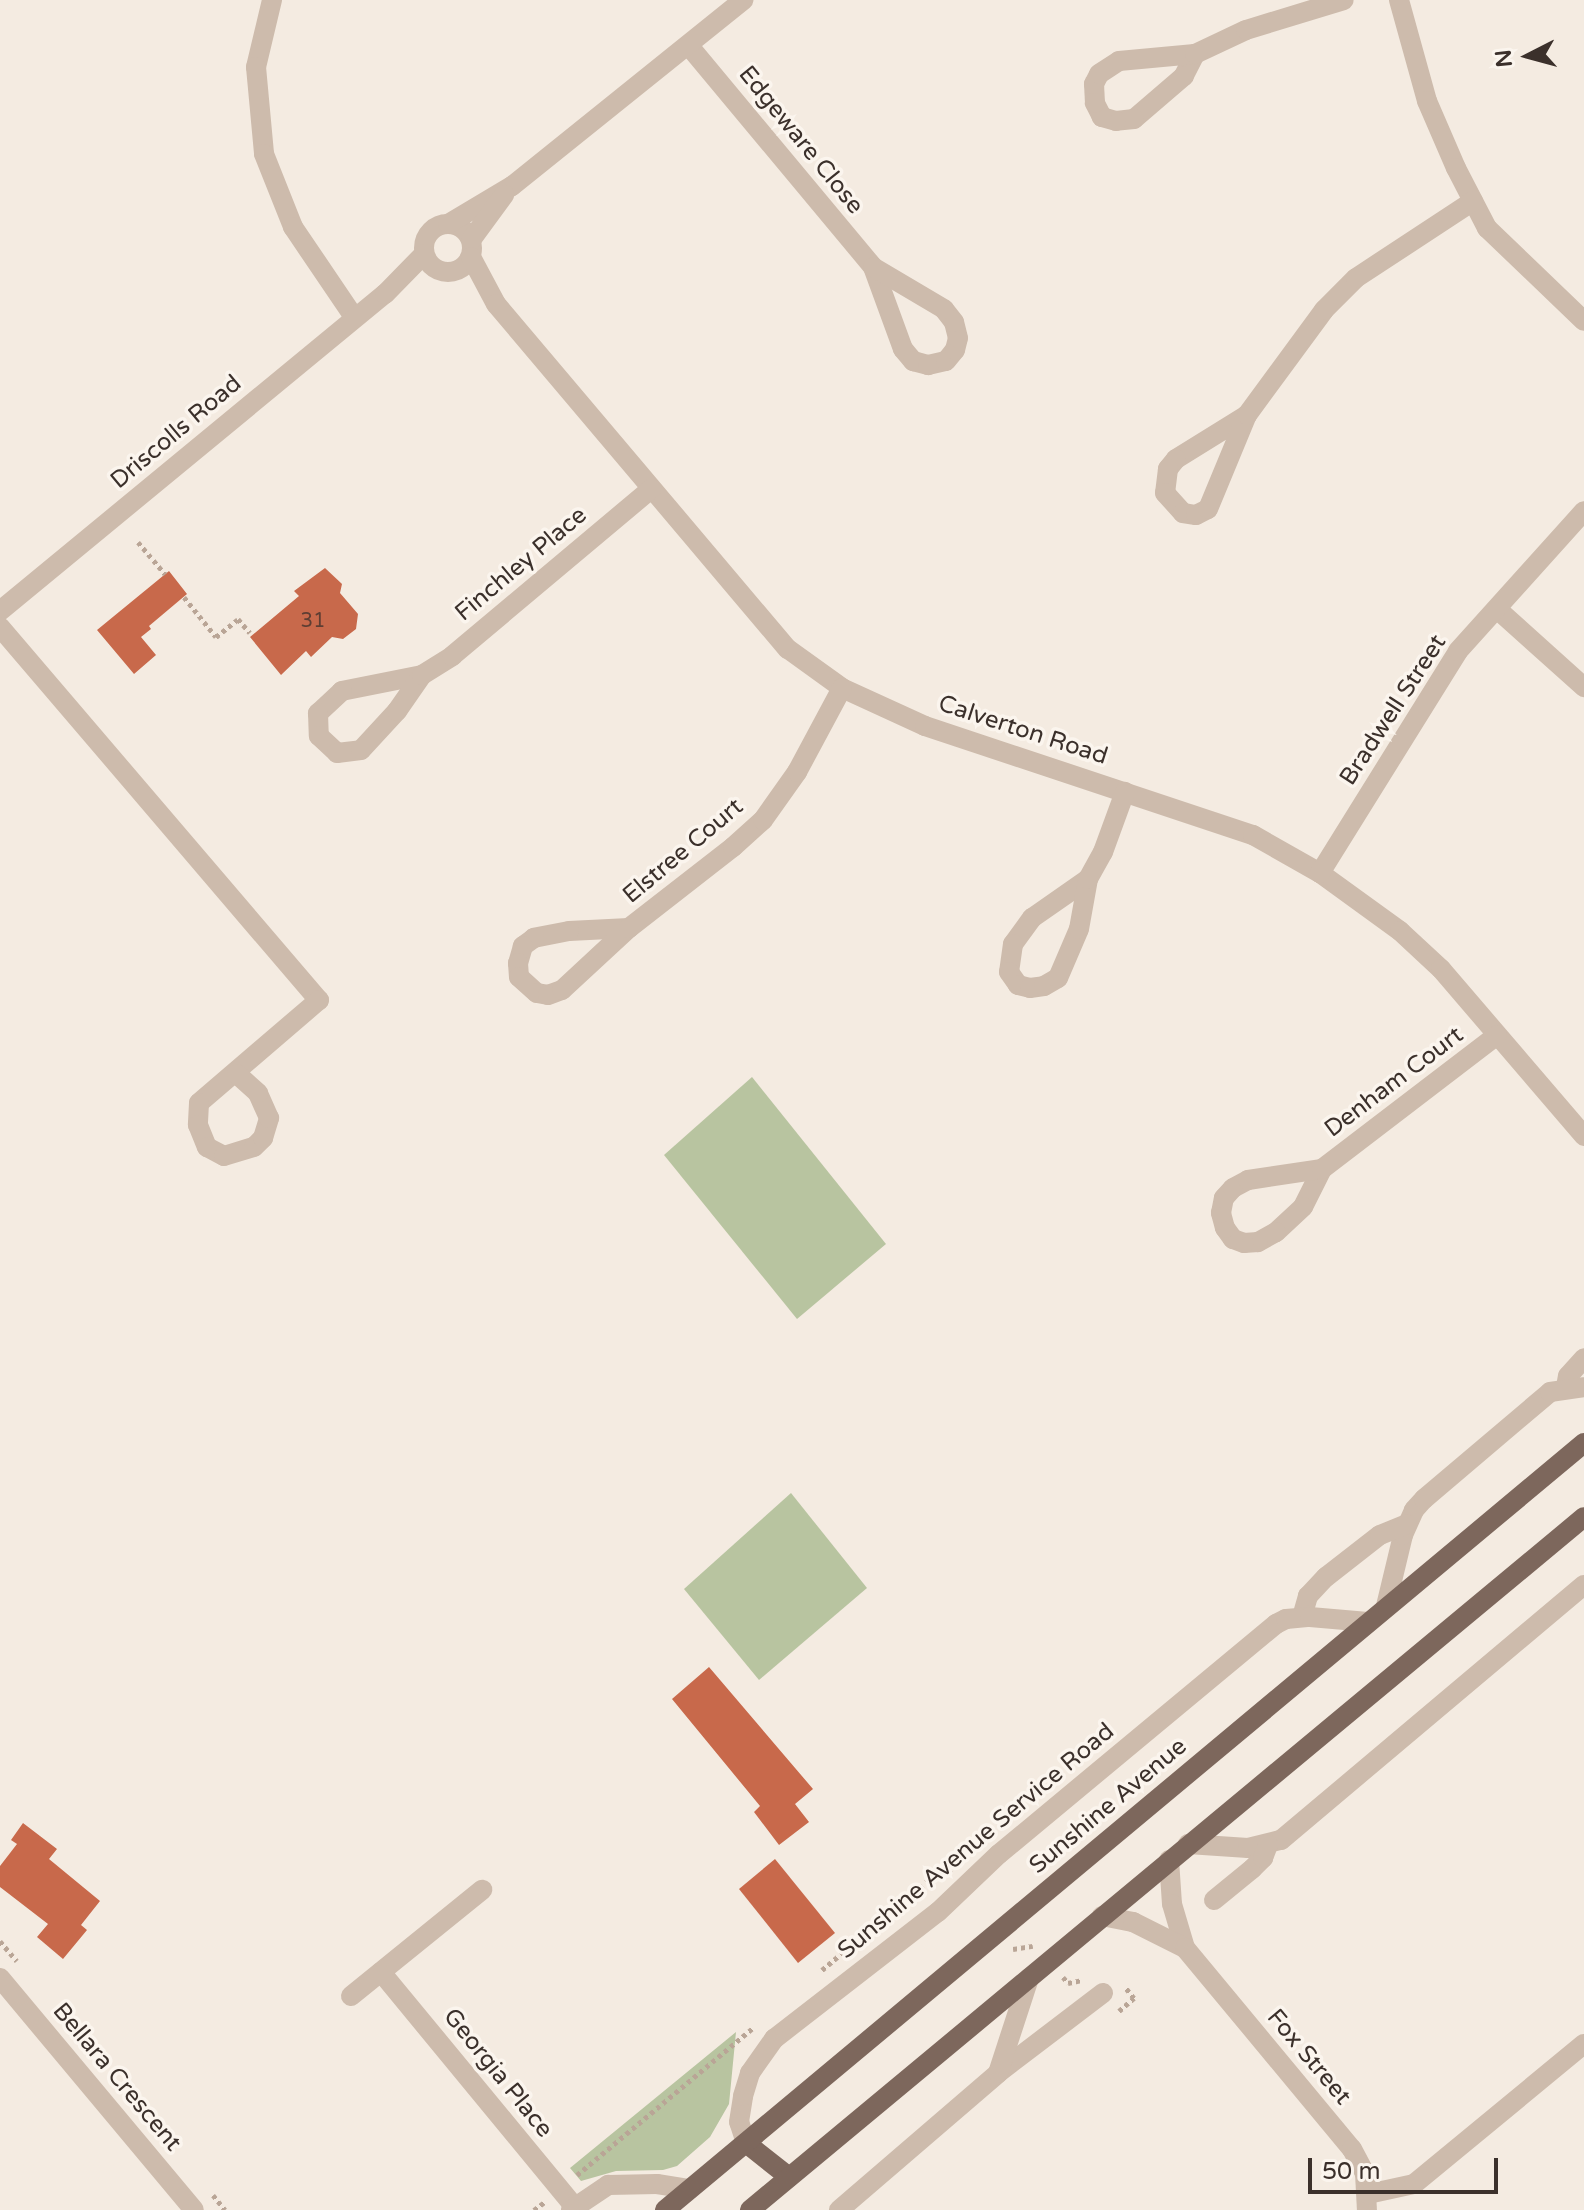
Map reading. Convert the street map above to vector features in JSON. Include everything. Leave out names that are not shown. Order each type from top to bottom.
[{"type":"main road","name":"Sunshine Avenue","points":[[665,2210],[1584,1443]]},
{"type":"main road","points":[[750,2210],[1584,1517]]},
{"type":"main road","points":[[746,2143],[789,2177]]},
{"type":"street","points":[[272,0],[256,67],[264,154],[293,227],[354,317]]},
{"type":"street","points":[[512,186],[471,248],[438,266],[428,233],[512,186],[743,0]]},
{"type":"street","points":[[1195,54],[1184,76],[1134,119],[1116,121],[1102,117],[1095,103],[1094,84],[1099,74],[1119,61],[1195,54],[1246,30],[1344,0]]},
{"type":"street","points":[[1399,0],[1427,101],[1487,228],[1584,321]]},
{"type":"street","name":"Edgeware Close","points":[[689,46],[873,267],[944,309],[954,322],[958,338],[955,350],[946,361],[928,365],[913,361],[903,349],[873,267]]},
{"type":"street","points":[[1247,415],[1176,459],[1168,469],[1165,493],[1183,513],[1196,515],[1208,509],[1216,498],[1247,415],[1324,310],[1356,278],[1473,201]]},
{"type":"street","points":[[448,224],[462,229],[471,248]]},
{"type":"street","name":"Calverton Road","points":[[471,248],[496,304],[788,649],[842,688],[925,726],[1253,835],[1320,873],[1400,931],[1441,969],[1584,1136]]},
{"type":"street","name":"Driscolls Road","points":[[0,611],[354,317],[385,294],[438,266]]},
{"type":"street","name":"Calverton Road","points":[[438,266],[496,304]]},
{"type":"street","name":"Finchley Place","points":[[422,675],[397,711],[361,750],[337,753],[319,736],[318,713],[342,691],[422,675],[452,656],[651,489]]},
{"type":"street","name":"Bradwell Street","points":[[1320,873],[1458,651],[1584,511]]},
{"type":"street","points":[[1497,609],[1584,687]]},
{"type":"street","points":[[0,627],[319,1000],[237,1074]]},
{"type":"street","name":"Elstree Court","points":[[629,928],[569,931],[534,938],[523,946],[518,963],[519,977],[537,993],[548,995],[562,990],[629,928],[653,913],[763,820],[797,772],[842,688]]},
{"type":"street","points":[[1088,879],[1032,918],[1013,944],[1009,972],[1018,985],[1030,988],[1044,986],[1058,978],[1079,929],[1088,879],[1103,852],[1125,792]]},
{"type":"street","name":"Denham Court","points":[[1322,1169],[1248,1180],[1233,1188],[1224,1198],[1221,1213],[1225,1228],[1233,1239],[1244,1243],[1258,1242],[1276,1232],[1303,1207],[1322,1169],[1497,1035]]},
{"type":"street","points":[[1386,1606],[1407,1524],[1424,1499],[1550,1392],[1575,1387],[1568,1376],[1584,1358]]},
{"type":"street","points":[[1302,1617],[1304,1602],[1320,1583],[1380,1535],[1407,1524]]},
{"type":"street","points":[[1188,1844],[1248,1848],[1268,1845],[1294,1830],[1584,1585]]},
{"type":"street","name":"Sunshine Avenue Service Road","points":[[746,2143],[739,2122],[743,2096],[750,2073],[774,2039],[938,1912],[999,1854],[1276,1624],[1302,1617],[1368,1622]]},
{"type":"street","points":[[1214,1900],[1263,1858],[1268,1845]]},
{"type":"street","name":"Fox Street","points":[[1169,1860],[1172,1904],[1185,1948],[1352,2149],[1365,2173],[1367,2202]]},
{"type":"street","points":[[351,1996],[482,1890]]},
{"type":"street","name":"Fox Street","points":[[1102,1916],[1133,1922],[1185,1948]]},
{"type":"street","name":"Georgia Place","points":[[381,1972],[570,2204]]},
{"type":"street","name":"Bellara Crescent","points":[[0,1978],[194,2210]]},
{"type":"street","points":[[998,2073],[1029,1978]]},
{"type":"street","points":[[839,2210],[998,2073],[1103,1993]]},
{"type":"street","points":[[1367,2202],[1414,2184],[1584,2044]]},
{"type":"street","points":[[570,2204],[608,2185],[657,2184],[690,2189]]},
{"type":"path","points":[[138,542],[165,574]]},
{"type":"path","points":[[184,597],[216,637],[238,619],[250,633]]},
{"type":"path","points":[[816,1975],[945,1866]]},
{"type":"path","points":[[534,2210],[570,2204],[574,2177],[758,2024]]},
{"type":"green space","points":[[752,1077],[886,1244],[797,1319],[664,1155]]},
{"type":"green space","points":[[791,1493],[867,1588],[759,1680],[684,1589]]},
{"type":"green space","points":[[736,2032],[729,2104],[710,2137],[677,2166],[663,2170],[616,2171],[581,2181],[570,2168]]},
{"type":"building","points":[[325,568],[342,584],[340,593],[358,614],[356,629],[343,639],[332,637],[311,657],[306,651],[281,675],[250,637],[299,596],[294,591]]},
{"type":"building","points":[[169,571],[187,594],[149,626],[151,629],[141,637],[156,655],[134,674],[97,630]]},
{"type":"building","points":[[709,1667],[813,1789],[795,1804],[809,1822],[779,1845],[754,1812],[760,1806],[672,1699]]},
{"type":"building","points":[[23,1823],[57,1849],[49,1859],[100,1901],[81,1925],[87,1930],[63,1959],[37,1937],[48,1924],[0,1887],[0,1866],[17,1844],[11,1840]]},
{"type":"building","points":[[775,1859],[835,1933],[798,1963],[739,1889]]}]
